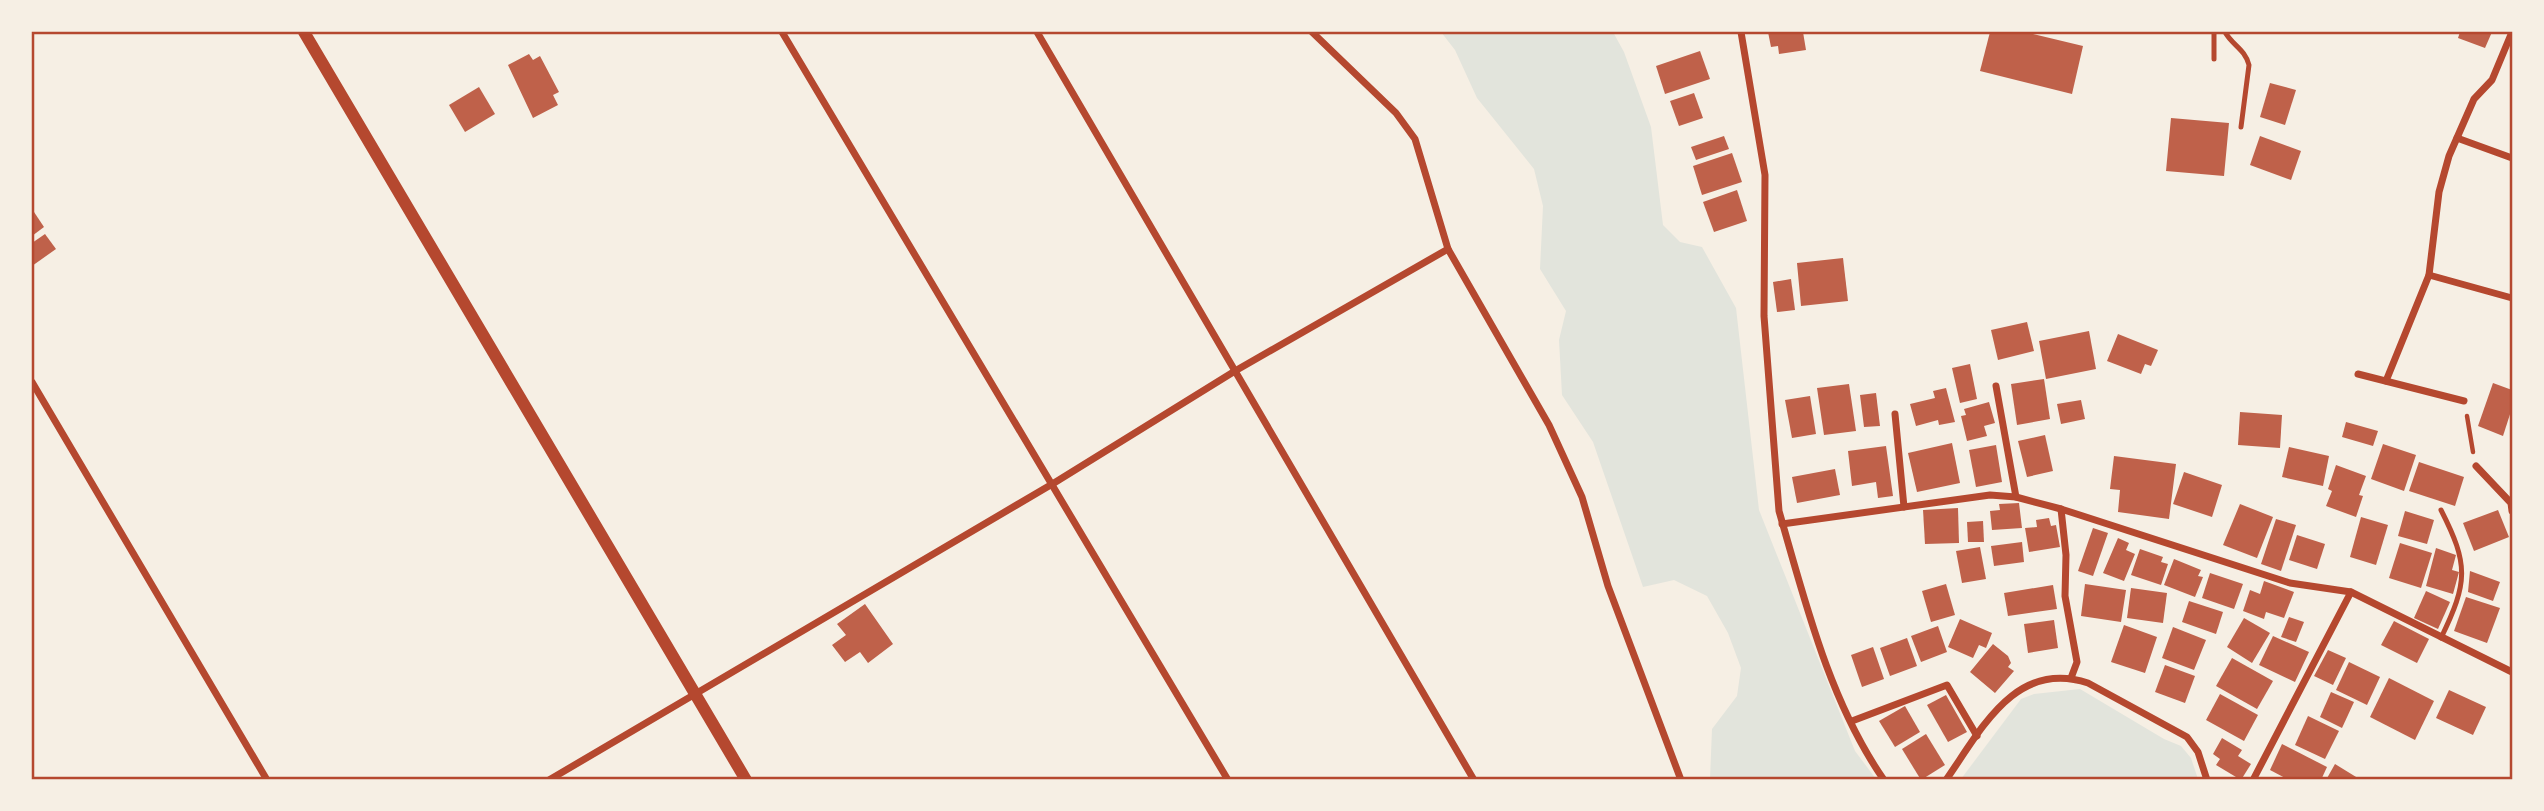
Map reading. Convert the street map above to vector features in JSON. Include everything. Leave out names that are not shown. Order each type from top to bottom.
[{"type":"street","points":[[304,32],[746,779]]},
{"type":"street","points":[[782,32],[1054,483],[1227,779]]},
{"type":"street","points":[[1037,32],[1474,779]]},
{"type":"street","points":[[1312,32],[1396,113],[1415,139],[1447,250],[1532,393],[1581,497],[1608,586],[1681,779]]},
{"type":"street","points":[[1741,32],[1765,175],[1764,316],[1779,511],[1785,541],[1829,671],[1852,721],[1884,779]]},
{"type":"street","points":[[2386,381],[2429,275],[2439,192],[2457,138],[2474,99],[2492,79],[2512,32]]},
{"type":"street","points":[[2457,138],[2512,158]]},
{"type":"street","points":[[548,779],[1054,483],[1235,371],[1447,250]]},
{"type":"street","points":[[2429,275],[2512,298]]},
{"type":"street","points":[[2358,374],[2464,401]]},
{"type":"street","points":[[32,382],[267,779]]},
{"type":"street","points":[[1996,386],[2017,497]]},
{"type":"street","points":[[1895,414],[1904,507]]},
{"type":"street","points":[[2476,466],[2511,503],[2512,511]]},
{"type":"street","points":[[1782,524],[1904,507],[1917,508],[1990,495],[2017,497],[2061,509],[2246,571],[2290,583],[2351,592],[2512,672]]},
{"type":"street","points":[[2061,509],[2066,555],[2065,596],[2077,662],[2071,678]]},
{"type":"street","points":[[2253,779],[2351,592]]},
{"type":"street","points":[[1946,779],[1977,736],[2015,691],[2032,682],[2071,678],[2088,683],[2186,737],[2198,752],[2207,779]]},
{"type":"street","points":[[1852,721],[1947,685],[1977,736]]},
{"type":"lane","points":[[2214,32],[2214,59]]},
{"type":"lane","points":[[2225,32],[2230,41],[2247,56],[2249,65],[2241,127]]},
{"type":"lane","points":[[2441,510],[2456,539],[2464,572],[2455,609],[2441,638]]},
{"type":"path","points":[[2464,401],[2476,466]]},
{"type":"shaded area","points":[[1441,32],[1613,32],[1624,52],[1651,127],[1663,225],[1680,242],[1702,247],[1736,308],[1759,510],[1855,751],[1876,779],[1710,779],[1712,729],[1737,696],[1741,668],[1728,633],[1707,596],[1674,580],[1643,587],[1593,442],[1562,395],[1559,340],[1566,311],[1540,269],[1543,206],[1534,169],[1477,98],[1455,50]]},
{"type":"shaded area","points":[[2080,689],[2164,739],[2181,746],[2191,758],[2198,779],[1961,779],[2021,699],[2034,694]]},
{"type":"building","points":[[1768,32],[1803,32],[1806,50],[1779,54],[1778,46],[1771,47]]},
{"type":"building","points":[[1990,32],[2025,32],[2083,46],[2072,94],[1980,71]]},
{"type":"building","points":[[2460,32],[2492,32],[2485,48],[2458,38]]},
{"type":"building","points":[[1700,51],[1710,79],[1665,94],[1656,66]]},
{"type":"building","points":[[529,54],[533,60],[540,56],[559,92],[553,95],[558,105],[533,118],[508,65]]},
{"type":"building","points":[[2270,83],[2296,90],[2285,125],[2260,117]]},
{"type":"building","points":[[479,87],[495,114],[465,132],[449,105]]},
{"type":"building","points":[[1694,93],[1703,118],[1679,126],[1670,101]]},
{"type":"building","points":[[2171,118],[2229,123],[2224,176],[2166,171]]},
{"type":"building","points":[[1724,136],[1729,149],[1696,160],[1691,147]]},
{"type":"building","points":[[2260,136],[2301,151],[2291,180],[2250,165]]},
{"type":"building","points":[[1732,153],[1742,182],[1702,195],[1693,166]]},
{"type":"building","points":[[1737,190],[1747,221],[1714,232],[1703,202]]},
{"type":"building","points":[[32,209],[44,227],[32,236]]},
{"type":"building","points":[[45,234],[56,249],[32,266],[32,243]]},
{"type":"building","points":[[1843,258],[1848,301],[1801,306],[1797,263]]},
{"type":"building","points":[[1791,279],[1795,310],[1777,312],[1773,282]]},
{"type":"building","points":[[2027,322],[2034,351],[1998,360],[1991,330]]},
{"type":"building","points":[[2089,331],[2096,369],[2046,379],[2039,341]]},
{"type":"building","points":[[2118,334],[2158,350],[2151,366],[2145,364],[2141,374],[2107,361]]},
{"type":"building","points":[[1970,364],[1977,399],[1960,403],[1952,368]]},
{"type":"building","points":[[2044,379],[2050,419],[2017,425],[2011,384]]},
{"type":"building","points":[[2493,383],[2512,390],[2512,408],[2503,436],[2478,426]]},
{"type":"building","points":[[1849,384],[1856,431],[1824,435],[1817,388]]},
{"type":"building","points":[[1946,388],[1955,422],[1939,425],[1938,420],[1916,426],[1910,404],[1935,398],[1933,391]]},
{"type":"building","points":[[1876,393],[1880,426],[1864,427],[1860,395]]},
{"type":"building","points":[[1810,396],[1816,434],[1792,438],[1785,400]]},
{"type":"building","points":[[2081,400],[2085,419],[2061,424],[2057,404]]},
{"type":"building","points":[[1989,402],[1995,423],[1984,426],[1987,436],[1967,441],[1961,416],[1966,415],[1964,409]]},
{"type":"building","points":[[2240,412],[2282,415],[2280,448],[2238,445]]},
{"type":"building","points":[[2346,422],[2378,431],[2373,446],[2342,437]]},
{"type":"building","points":[[2045,435],[2053,471],[2027,477],[2018,441]]},
{"type":"building","points":[[1952,443],[1960,483],[1917,492],[1908,453]]},
{"type":"building","points":[[2383,444],[2416,455],[2404,491],[2371,479]]},
{"type":"building","points":[[1996,445],[2002,482],[1976,487],[1969,450]]},
{"type":"building","points":[[1886,446],[1893,496],[1878,498],[1876,482],[1852,486],[1848,451]]},
{"type":"building","points":[[2289,447],[2329,456],[2323,486],[2282,477]]},
{"type":"building","points":[[2114,456],[2176,464],[2169,519],[2118,512],[2120,490],[2110,489]]},
{"type":"building","points":[[2419,462],[2464,477],[2455,506],[2409,491]]},
{"type":"building","points":[[2336,465],[2366,476],[2359,495],[2363,496],[2356,517],[2326,506],[2332,491],[2328,489]]},
{"type":"building","points":[[1835,469],[1840,495],[1797,503],[1792,477]]},
{"type":"building","points":[[2184,472],[2222,485],[2212,517],[2173,504]]},
{"type":"building","points":[[2019,503],[2022,528],[1992,530],[1990,511],[2000,510],[1999,504]]},
{"type":"building","points":[[2240,504],[2273,517],[2257,558],[2223,545]]},
{"type":"building","points":[[1958,508],[1959,543],[1925,544],[1923,510]]},
{"type":"building","points":[[2498,510],[2509,537],[2474,551],[2463,523]]},
{"type":"building","points":[[2405,511],[2434,520],[2427,544],[2398,536]]},
{"type":"building","points":[[2361,517],[2388,525],[2376,565],[2350,557]]},
{"type":"building","points":[[2049,518],[2051,526],[2056,525],[2060,547],[2029,552],[2025,528],[2037,527],[2036,520]]},
{"type":"building","points":[[2276,519],[2296,525],[2281,571],[2261,564]]},
{"type":"building","points":[[1983,521],[1984,542],[1968,542],[1967,522]]},
{"type":"building","points":[[2093,528],[2108,533],[2093,576],[2078,571]]},
{"type":"building","points":[[2297,535],[2325,544],[2317,569],[2289,560]]},
{"type":"building","points":[[2118,538],[2129,543],[2126,550],[2135,554],[2124,581],[2103,573]]},
{"type":"building","points":[[2022,542],[2024,562],[1994,566],[1991,546]]},
{"type":"building","points":[[2400,543],[2432,553],[2421,588],[2389,578]]},
{"type":"building","points":[[1980,547],[1986,579],[1962,583],[1956,551]]},
{"type":"building","points":[[2436,548],[2456,555],[2452,570],[2459,572],[2453,594],[2426,586]]},
{"type":"building","points":[[2140,549],[2163,557],[2161,562],[2168,564],[2161,585],[2131,575]]},
{"type":"building","points":[[2174,559],[2201,570],[2198,576],[2203,577],[2195,597],[2164,585]]},
{"type":"building","points":[[2470,571],[2500,582],[2493,601],[2468,592]]},
{"type":"building","points":[[2210,573],[2243,584],[2234,609],[2202,598]]},
{"type":"building","points":[[2264,581],[2294,592],[2284,618],[2266,612],[2264,619],[2243,611],[2250,590],[2260,594]]},
{"type":"building","points":[[1946,584],[1955,615],[1931,622],[1922,591]]},
{"type":"building","points":[[2085,584],[2126,590],[2121,622],[2081,616]]},
{"type":"building","points":[[2053,585],[2057,609],[2008,616],[2004,593]]},
{"type":"building","points":[[2131,588],[2167,593],[2163,623],[2127,618]]},
{"type":"building","points":[[2426,591],[2450,602],[2438,629],[2414,618]]},
{"type":"building","points":[[2466,597],[2500,608],[2487,643],[2454,631]]},
{"type":"building","points":[[2189,601],[2223,612],[2216,634],[2182,622]]},
{"type":"building","points":[[865,604],[893,644],[868,663],[860,652],[845,662],[832,645],[846,635],[837,624]]},
{"type":"building","points":[[2289,617],[2304,622],[2296,642],[2281,637]]},
{"type":"building","points":[[2244,618],[2270,633],[2252,663],[2227,647]]},
{"type":"building","points":[[1960,619],[1992,633],[1986,648],[1979,645],[1973,658],[1948,647]]},
{"type":"building","points":[[2054,620],[2058,648],[2028,653],[2024,624]]},
{"type":"building","points":[[2394,621],[2429,639],[2417,663],[2381,645]]},
{"type":"building","points":[[2124,625],[2157,637],[2145,673],[2111,662]]},
{"type":"building","points":[[1938,626],[1947,652],[1921,662],[1911,636]]},
{"type":"building","points":[[2173,627],[2206,640],[2194,670],[2162,658]]},
{"type":"building","points":[[2273,636],[2309,652],[2295,682],[2259,665]]},
{"type":"building","points":[[1907,638],[1917,666],[1890,676],[1880,648]]},
{"type":"building","points":[[1993,644],[2008,656],[2011,663],[2008,667],[2014,671],[1995,693],[1970,672]]},
{"type":"building","points":[[1873,647],[1884,679],[1862,687],[1851,655]]},
{"type":"building","points":[[2328,650],[2346,658],[2333,685],[2314,676]]},
{"type":"building","points":[[2232,658],[2273,681],[2257,709],[2216,686]]},
{"type":"building","points":[[2349,662],[2380,677],[2367,705],[2336,690]]},
{"type":"building","points":[[2165,665],[2195,676],[2185,703],[2155,692]]},
{"type":"building","points":[[2389,678],[2434,701],[2415,740],[2370,717]]},
{"type":"building","points":[[2449,690],[2486,707],[2473,735],[2436,718]]},
{"type":"building","points":[[2331,692],[2354,702],[2342,728],[2320,717]]},
{"type":"building","points":[[2220,694],[2258,715],[2244,741],[2206,720]]},
{"type":"building","points":[[1946,695],[1967,732],[1948,742],[1927,705]]},
{"type":"building","points":[[1905,706],[1920,732],[1895,747],[1879,721]]},
{"type":"building","points":[[2308,716],[2339,731],[2325,759],[2295,745]]},
{"type":"building","points":[[1926,734],[1945,765],[1921,780],[1902,749]]},
{"type":"building","points":[[2222,738],[2242,750],[2238,756],[2251,764],[2241,780],[2216,765],[2220,759],[2213,754]]},
{"type":"building","points":[[2282,744],[2327,767],[2321,780],[2289,780],[2270,770]]},
{"type":"building","points":[[2335,764],[2361,780],[2326,780]]}]
